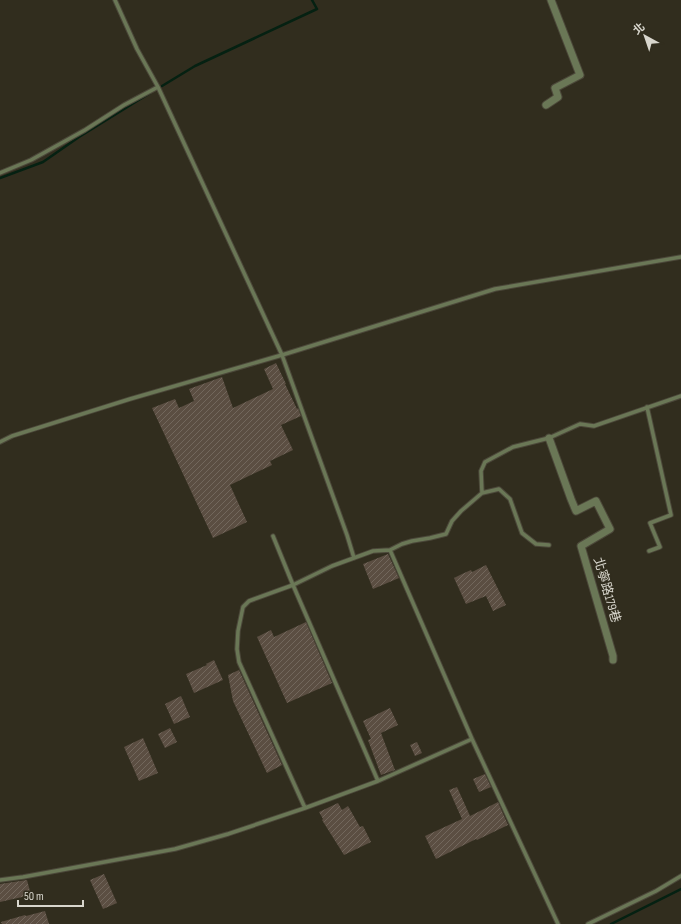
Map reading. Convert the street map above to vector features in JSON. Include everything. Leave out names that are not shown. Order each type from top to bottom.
[{"type":"street","points":[[546,105],[558,97],[555,88],[580,75],[551,0]]},
{"type":"street","name":"北寧路179巷","points":[[550,438],[576,511],[596,501],[610,529],[581,546],[613,660]]},
{"type":"lane","points":[[115,0],[137,49],[158,87],[282,355],[354,558]]},
{"type":"lane","points":[[0,173],[31,160],[85,130],[124,105],[158,87]]},
{"type":"lane","points":[[0,442],[12,436],[130,399],[282,355],[495,289],[681,257]]},
{"type":"lane","points":[[482,493],[481,471],[485,462],[513,447],[550,438],[580,424],[594,426],[681,396]]},
{"type":"lane","points":[[647,407],[671,515],[650,523],[660,547],[649,551]]},
{"type":"lane","points":[[305,808],[240,662],[236,649],[243,607],[249,601],[293,585],[332,566],[373,551],[390,550],[412,541],[446,534],[452,520],[482,493],[499,489],[510,499],[522,533],[536,544],[549,545]]},
{"type":"lane","points":[[273,536],[378,781]]},
{"type":"lane","points":[[390,550],[472,739],[558,924]]},
{"type":"lane","points":[[0,880],[24,877],[175,849],[228,834],[378,781],[472,739]]},
{"type":"lane","points":[[588,924],[656,891],[681,876]]},
{"type":"building","points":[[276,363],[301,416],[281,425],[293,450],[270,461],[272,465],[230,485],[247,522],[213,538],[152,408],[175,399],[179,408],[194,401],[189,389],[222,377],[233,408],[273,389],[264,369]]},
{"type":"building","points":[[388,554],[399,578],[373,589],[363,564]]},
{"type":"building","points":[[486,565],[506,605],[493,611],[486,596],[466,604],[454,578],[471,570],[472,572]]},
{"type":"building","points":[[306,622],[332,683],[287,703],[257,637],[271,630],[274,637]]},
{"type":"building","points":[[214,660],[223,680],[194,693],[186,674],[207,665],[206,664]]},
{"type":"building","points":[[239,670],[282,765],[267,773],[233,701],[228,675]]},
{"type":"building","points":[[181,696],[190,717],[174,724],[165,704]]},
{"type":"building","points":[[390,708],[398,725],[381,733],[395,770],[381,775],[368,740],[371,739],[363,721]]},
{"type":"building","points":[[170,728],[177,742],[165,748],[158,734]]},
{"type":"building","points":[[143,738],[158,773],[139,781],[124,747]]},
{"type":"building","points":[[417,742],[422,753],[415,756],[410,745]]},
{"type":"building","points":[[485,774],[491,787],[479,792],[473,779]]},
{"type":"building","points":[[457,787],[470,816],[498,802],[508,825],[436,859],[425,836],[462,819],[449,790]]},
{"type":"building","points":[[338,803],[342,810],[348,806],[360,827],[363,826],[371,842],[344,855],[322,820],[323,819],[319,812]]},
{"type":"building","points":[[104,874],[117,903],[103,909],[90,880]]},
{"type":"building","points":[[27,880],[31,895],[0,902],[0,884]]},
{"type":"building","points":[[45,911],[49,924],[2,924],[1,922],[25,915]]},
{"type":"waterway","points":[[162,86],[195,66],[317,9],[312,0]]},
{"type":"waterway","points":[[0,178],[43,162],[79,137],[150,93]]},
{"type":"waterway","points":[[611,924],[681,889]]}]
